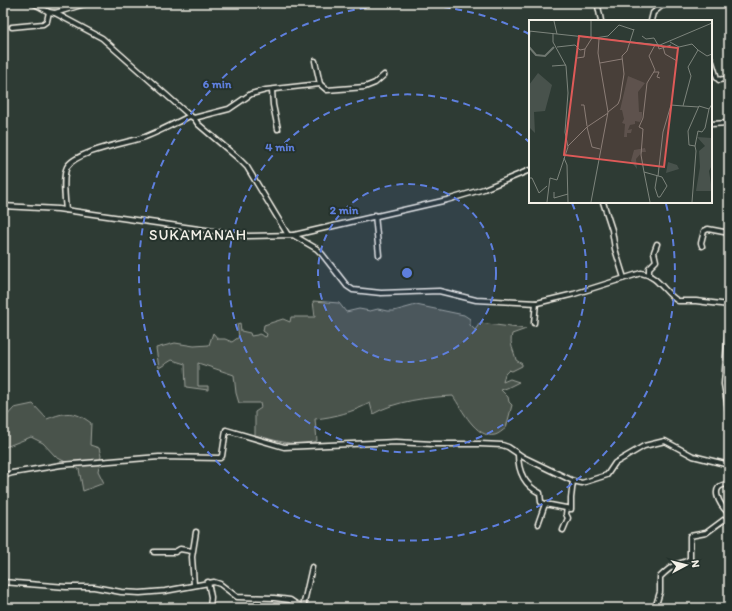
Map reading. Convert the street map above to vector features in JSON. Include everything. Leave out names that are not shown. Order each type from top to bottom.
[{"type":"main road","points":[[729,328],[725,384],[729,409]]},
{"type":"street","points":[[33,3],[102,38],[205,130],[239,158],[247,166],[288,235]]},
{"type":"street","points":[[55,13],[88,3]]},
{"type":"street","points":[[651,20],[653,13],[665,3]]},
{"type":"street","points":[[598,6],[601,20]]},
{"type":"street","points":[[12,27],[43,24],[48,21],[49,12]]},
{"type":"street","points":[[315,61],[320,84],[327,90],[357,89],[371,85],[384,75]]},
{"type":"street","points":[[712,62],[719,80],[729,78]]},
{"type":"street","points":[[66,210],[65,172],[70,164],[77,158],[143,137],[192,117],[229,108],[251,94],[320,84]]},
{"type":"street","points":[[272,90],[273,105],[278,129]]},
{"type":"street","points":[[712,124],[729,123]]},
{"type":"street","points":[[3,206],[66,210],[248,236],[294,235],[375,215],[447,200],[484,189],[529,170]]},
{"type":"street","points":[[603,203],[624,278]]},
{"type":"street","points":[[375,215],[379,255]]},
{"type":"street","points":[[702,246],[701,242],[704,231],[708,229],[729,233]]},
{"type":"street","points":[[294,235],[317,249],[347,286],[353,290],[380,293],[439,291],[476,300],[536,303],[574,294],[641,273],[658,280],[678,301],[696,301],[729,305]]},
{"type":"street","points":[[649,275],[649,268],[656,261],[654,252],[658,244]]},
{"type":"street","points":[[534,323],[536,303]]},
{"type":"street","points":[[3,476],[12,473],[61,465],[159,457],[220,458],[222,456],[226,430],[284,447],[376,442],[502,445],[573,481],[586,483],[607,475],[615,463],[625,456],[644,446],[665,441],[694,456],[719,464],[729,465]]},
{"type":"street","points":[[518,454],[518,463],[522,476],[532,488],[540,493],[541,502],[545,504],[572,508],[571,498],[573,481]]},
{"type":"street","points":[[656,608],[660,592],[660,577],[678,564],[687,562],[690,559],[690,536],[706,533],[728,516],[716,493],[716,490],[720,486],[729,484]]},
{"type":"street","points":[[538,524],[545,504]]},
{"type":"street","points":[[563,530],[568,518],[566,514],[567,508]]},
{"type":"street","points":[[194,585],[192,551],[196,532]]},
{"type":"street","points":[[154,552],[175,552],[180,549],[192,551]]},
{"type":"street","points":[[303,607],[312,567]]},
{"type":"street","points":[[3,582],[66,587],[94,587],[121,592],[140,593],[165,591],[208,582],[217,583],[237,597],[290,600],[303,607],[310,608]]},
{"type":"street","points":[[208,582],[211,597],[210,608]]},
{"type":"shaded area","points":[[313,301],[339,303],[346,312],[359,309],[370,311],[378,309],[394,311],[416,305],[464,315],[470,319],[470,325],[475,330],[480,323],[526,329],[512,334],[511,338],[511,344],[516,360],[522,364],[522,366],[512,371],[509,370],[505,374],[503,382],[510,379],[519,382],[501,390],[508,397],[509,402],[512,405],[506,428],[495,435],[488,435],[482,432],[470,422],[453,396],[401,403],[373,414],[370,403],[343,414],[315,419],[317,441],[308,443],[286,442],[255,435],[255,412],[261,408],[260,403],[239,403],[234,375],[198,363],[198,386],[208,386],[208,390],[186,387],[185,364],[172,360],[159,368],[156,348],[175,343],[194,346],[209,345],[213,333],[218,339],[225,339],[232,342],[239,337],[237,324],[240,323],[241,331],[250,333],[251,336],[259,334],[266,337],[267,334],[263,331],[264,325],[283,319],[290,322],[291,317],[315,317]]},
{"type":"shaded area","points":[[33,404],[47,419],[64,414],[74,414],[91,423],[90,445],[99,448],[101,456],[98,471],[104,483],[83,491],[79,469],[56,457],[43,443],[31,437],[3,448],[3,420],[14,408]]},
{"type":"waterway","points":[[715,496],[720,508],[727,515]]},
{"type":"district","name":"SUKAMANAH","points":[[198,235]]}]
